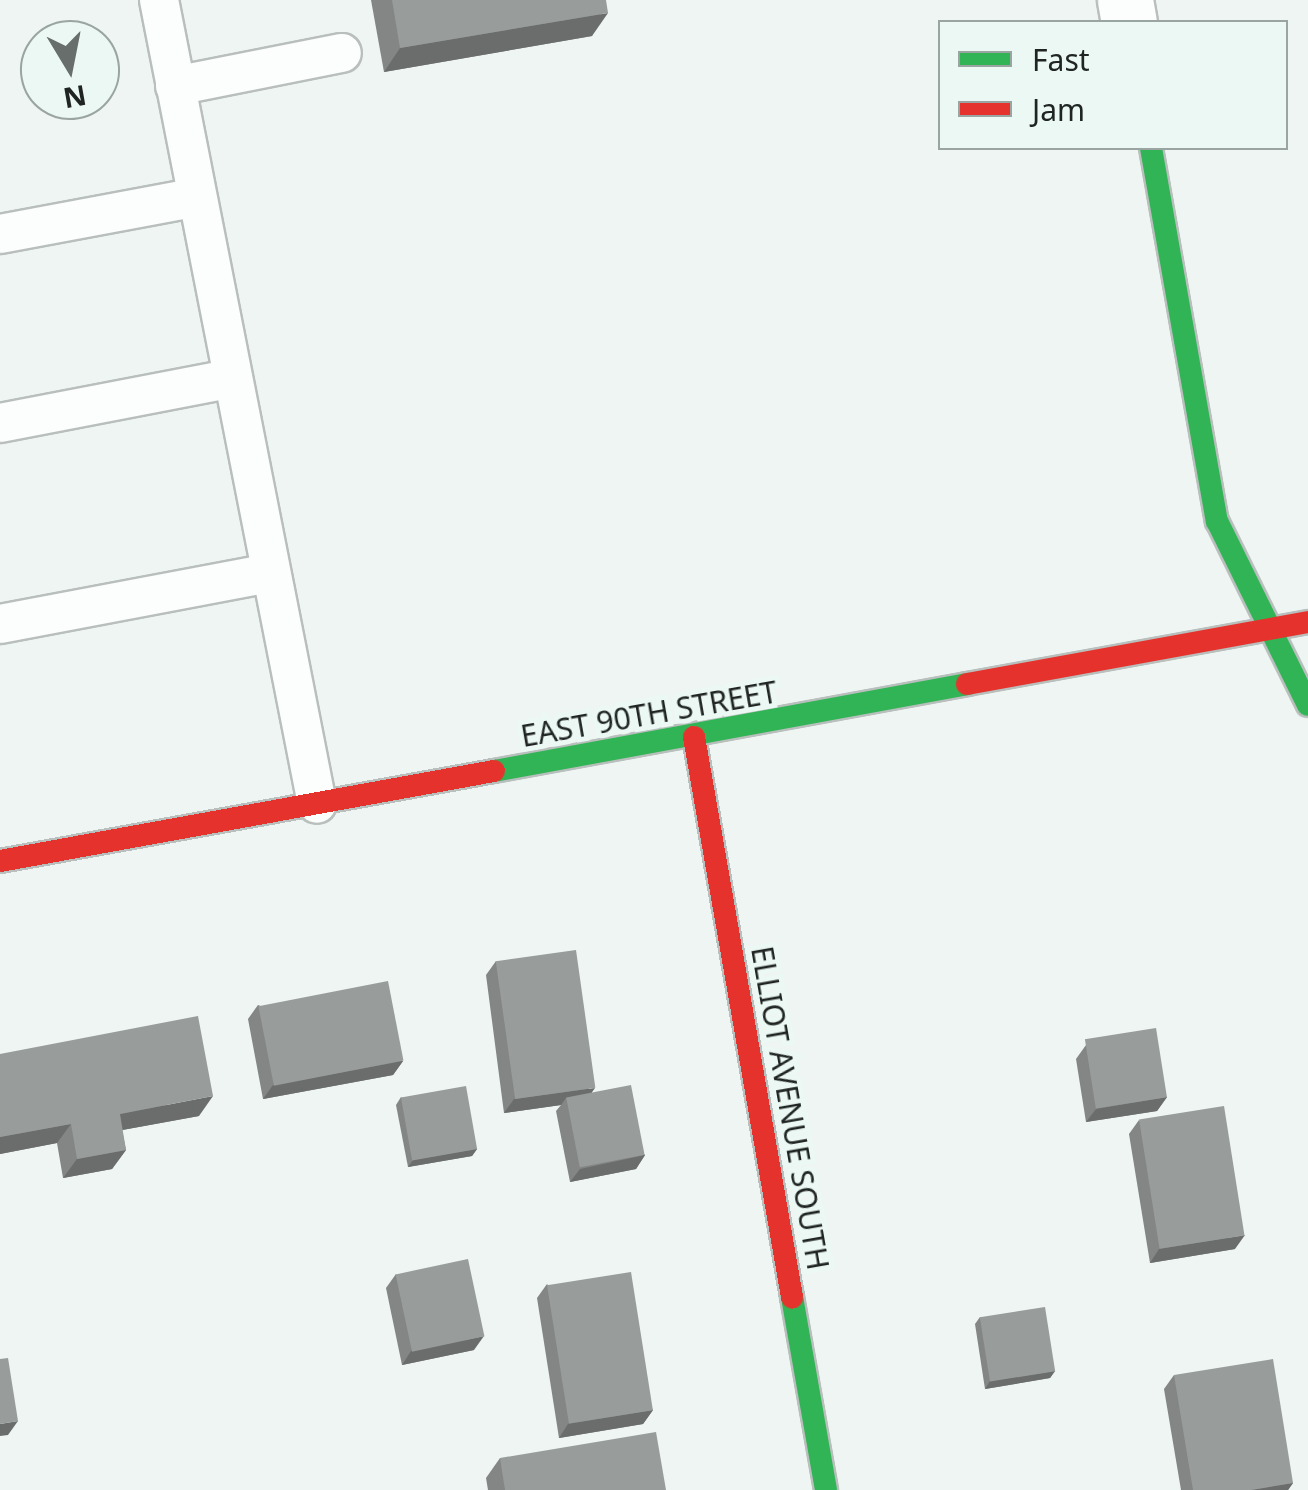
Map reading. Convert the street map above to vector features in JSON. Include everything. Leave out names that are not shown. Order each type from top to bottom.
[{"type":"street","points":[[1151,150],[1216,521],[1308,705]]},
{"type":"street","name":"EAST 90TH STREET","points":[[0,861],[1308,622]]},
{"type":"street","name":"ELLIOT AVENUE SOUTH","points":[[694,736],[826,1490]]},
{"type":"lane","points":[[158,0],[317,804]]},
{"type":"lane","points":[[176,86],[342,53]]},
{"type":"lane","points":[[0,234],[198,198]]},
{"type":"lane","points":[[0,423],[233,378]]},
{"type":"lane","points":[[0,624],[270,572]]},
{"type":"building","points":[[392,0],[606,0],[608,13],[400,48]]},
{"type":"building","points":[[576,950],[595,1088],[515,1099],[496,961]]},
{"type":"building","points":[[388,981],[403,1061],[274,1086],[258,1006]]},
{"type":"building","points":[[198,1016],[213,1096],[120,1114],[126,1150],[77,1159],[71,1124],[0,1137],[0,1054]]},
{"type":"building","points":[[1156,1028],[1167,1097],[1096,1108],[1085,1039]]},
{"type":"building","points":[[631,1085],[645,1155],[580,1167],[566,1098]]},
{"type":"building","points":[[466,1086],[477,1149],[412,1160],[401,1097]]},
{"type":"building","points":[[1224,1106],[1244,1235],[1160,1249],[1139,1119]]},
{"type":"building","points":[[468,1259],[484,1336],[412,1352],[396,1274]]},
{"type":"building","points":[[631,1272],[653,1410],[569,1424],[547,1285]]},
{"type":"building","points":[[1045,1307],[1055,1371],[990,1382],[980,1317]]},
{"type":"building","points":[[8,1358],[18,1421],[0,1424],[0,1359]]},
{"type":"building","points":[[1273,1359],[1293,1483],[1251,1490],[1193,1490],[1174,1375]]},
{"type":"building","points":[[656,1432],[666,1490],[505,1490],[500,1458]]},
{"type":"traffic: fast","points":[[1151,150],[1217,521],[1308,705]]},
{"type":"traffic: fast","points":[[494,771],[967,684]]},
{"type":"traffic: fast","points":[[792,1297],[826,1490]]},
{"type":"traffic: jam","points":[[967,684],[1308,622]]},
{"type":"traffic: jam","points":[[694,737],[792,1297]]},
{"type":"traffic: jam","points":[[0,861],[494,771]]}]
